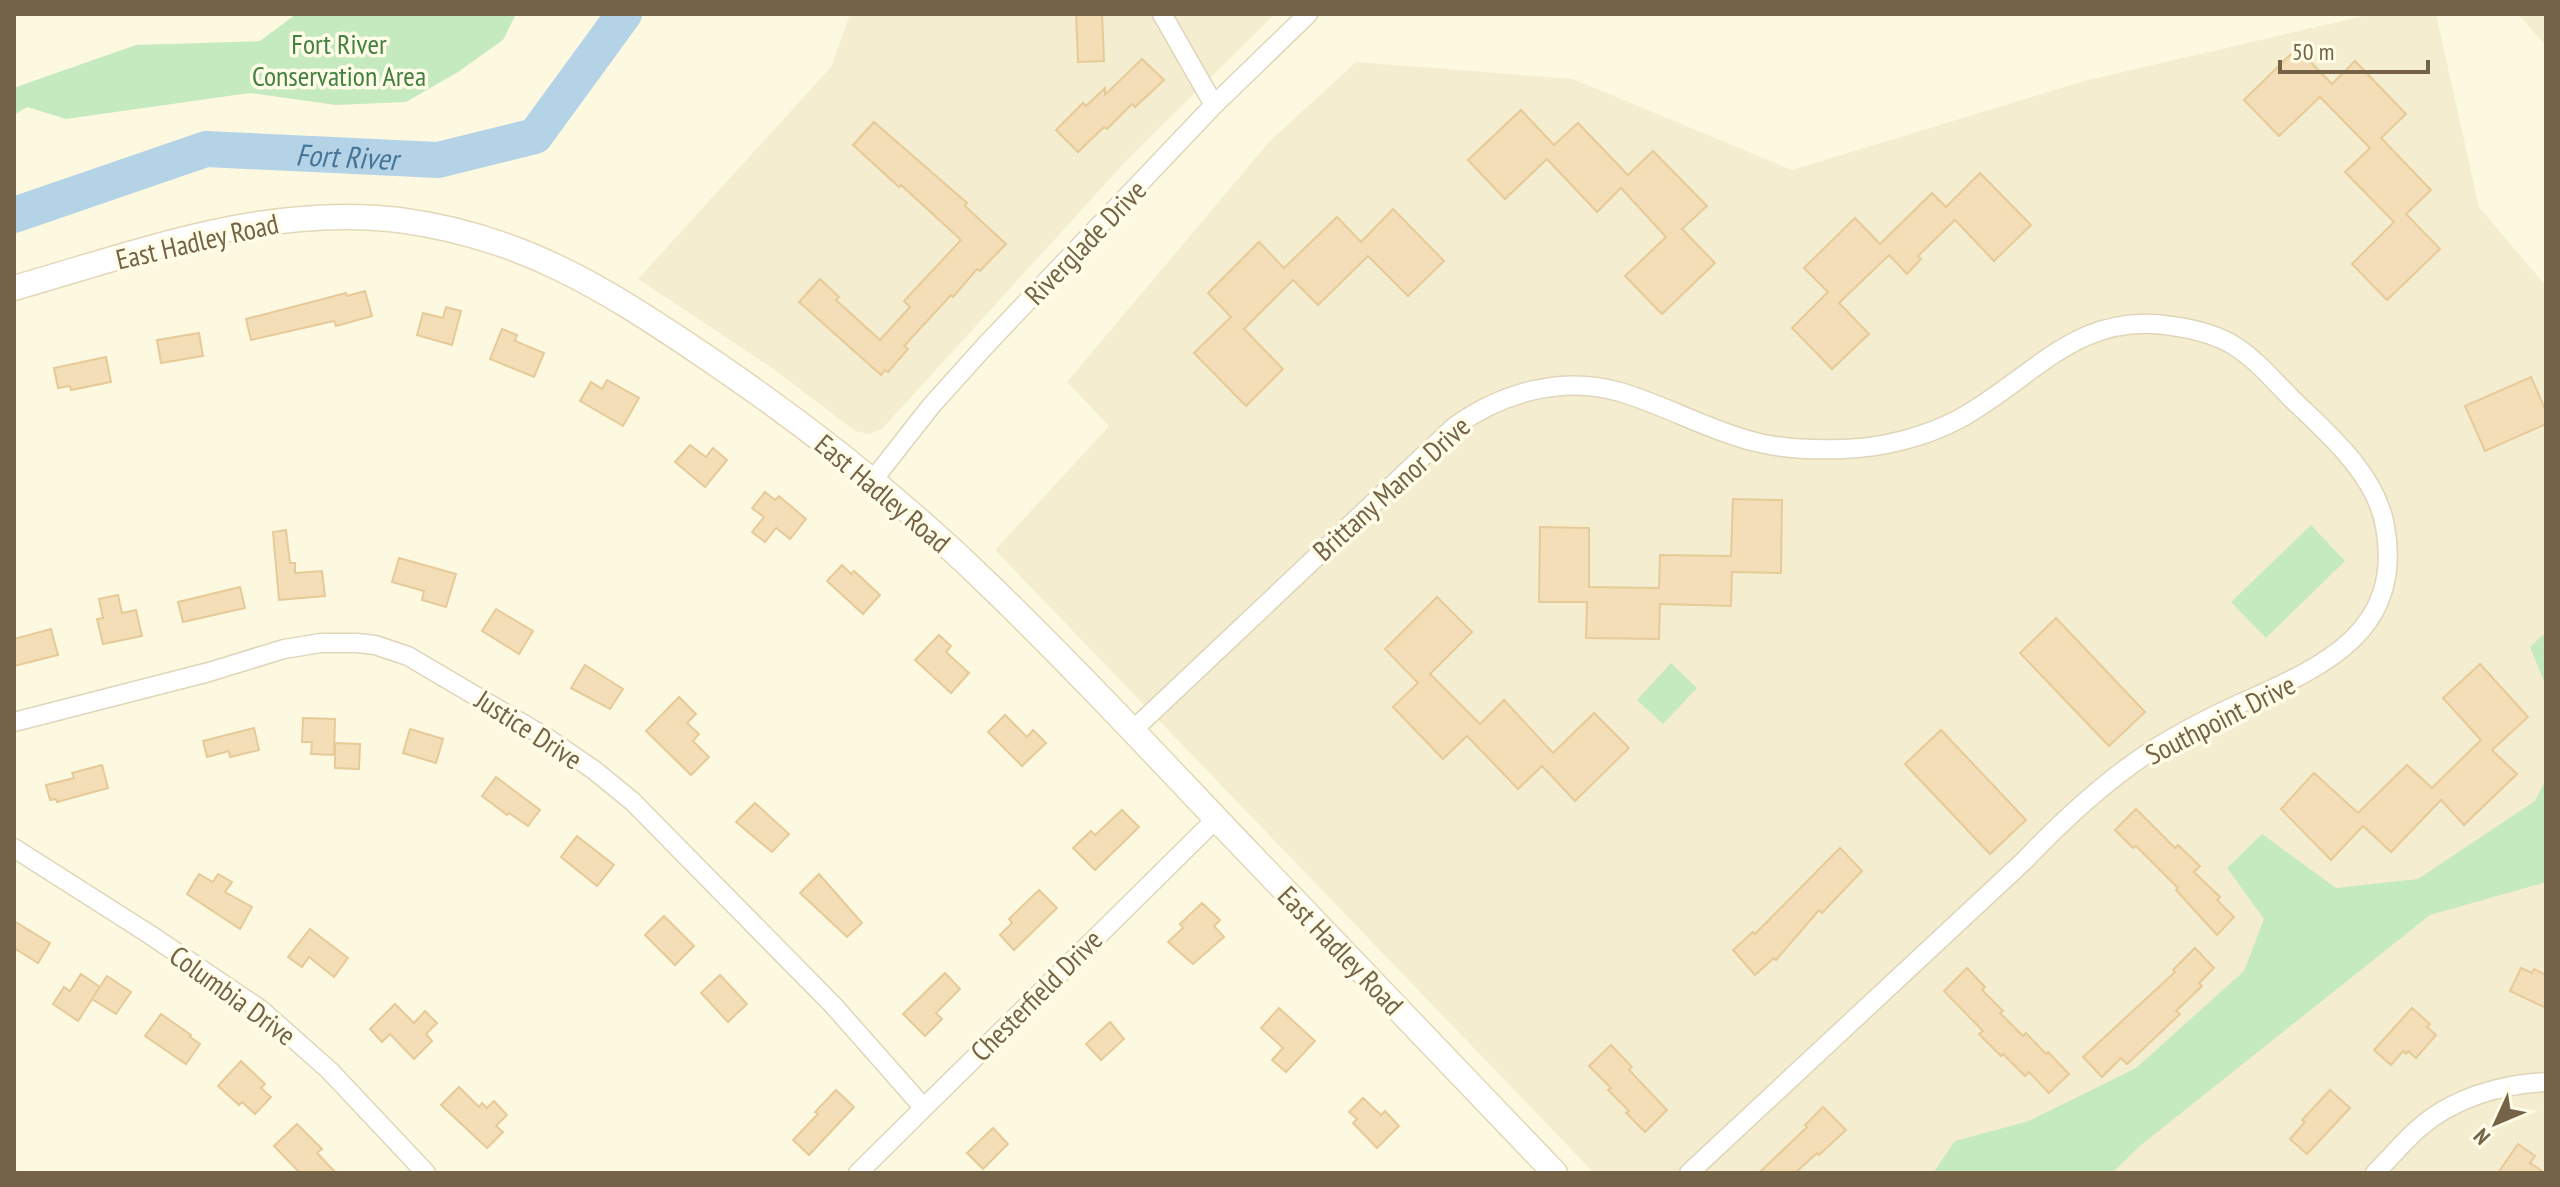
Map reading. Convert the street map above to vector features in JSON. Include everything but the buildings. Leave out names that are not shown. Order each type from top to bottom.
[{"type":"street","points":[[1162,14],[1214,105]]},
{"type":"street","name":"Riverglade Drive","points":[[873,480],[970,363],[1214,105],[1308,14]]},
{"type":"street","name":"East Hadley Road","points":[[14,288],[202,235],[277,220],[325,216],[378,218],[454,230],[510,245],[597,288],[754,390],[873,480],[987,582],[1555,1173]]},
{"type":"street","name":"Brittany Manor Drive","points":[[1132,731],[1454,427],[1497,400],[1550,388],[1608,389],[1760,443],[1810,448],[1860,448],[1905,439],[1954,421],[1994,397],[2046,357],[2091,333],[2119,325],[2149,323]]},
{"type":"street","name":"Southpoint Drive","points":[[1689,1173],[2105,784],[2181,733],[2318,668],[2347,646],[2373,612],[2385,574],[2387,537],[2380,506],[2362,474],[2266,372],[2235,346],[2209,334],[2149,323]]},
{"type":"street","name":"Justice Drive","points":[[14,722],[296,647],[357,643],[375,645],[408,656],[547,738],[620,791],[833,1005],[923,1107]]},
{"type":"street","name":"Chesterfield Drive","points":[[858,1173],[1216,819]]},
{"type":"street","name":"Columbia Drive","points":[[14,848],[260,1009],[338,1079],[426,1173]]},
{"type":"street","points":[[2375,1173],[2421,1126],[2445,1110],[2500,1089],[2546,1082]]},
{"type":"shaded area","points":[[850,14],[1275,14],[1127,160],[882,429],[869,434],[855,431],[772,368],[638,279],[831,67]]},
{"type":"shaded area","points":[[2372,14],[2436,14],[2479,207],[2546,286],[2546,1173],[1594,1173],[995,550],[1109,426],[1067,382],[1269,142],[1356,62],[1573,79],[1792,170],[2084,81]]},
{"type":"shaded area","points":[[2518,14],[2546,14],[2546,46]]},
{"type":"green space","name":"Fort River Conservation Area","points":[[296,14],[516,14],[503,40],[458,72],[406,102],[336,105],[250,93],[66,119],[27,107],[14,115],[14,88],[22,85],[136,45],[260,41]]},
{"type":"green space","points":[[2311,525],[2345,561],[2266,638],[2231,602]]},
{"type":"green space","points":[[2546,632],[2546,686],[2530,647]]},
{"type":"green space","points":[[1671,663],[1697,688],[1663,724],[1637,700]]},
{"type":"green space","points":[[2546,779],[2546,882],[2430,915],[2141,1145],[2112,1173],[1933,1173],[1955,1141],[2029,1121],[2136,1068],[2244,971],[2264,919],[2227,868],[2262,834],[2336,888],[2418,879],[2535,801]]},
{"type":"waterway","name":"Fort River","points":[[14,215],[206,149],[438,160],[535,136],[624,14]]}]
